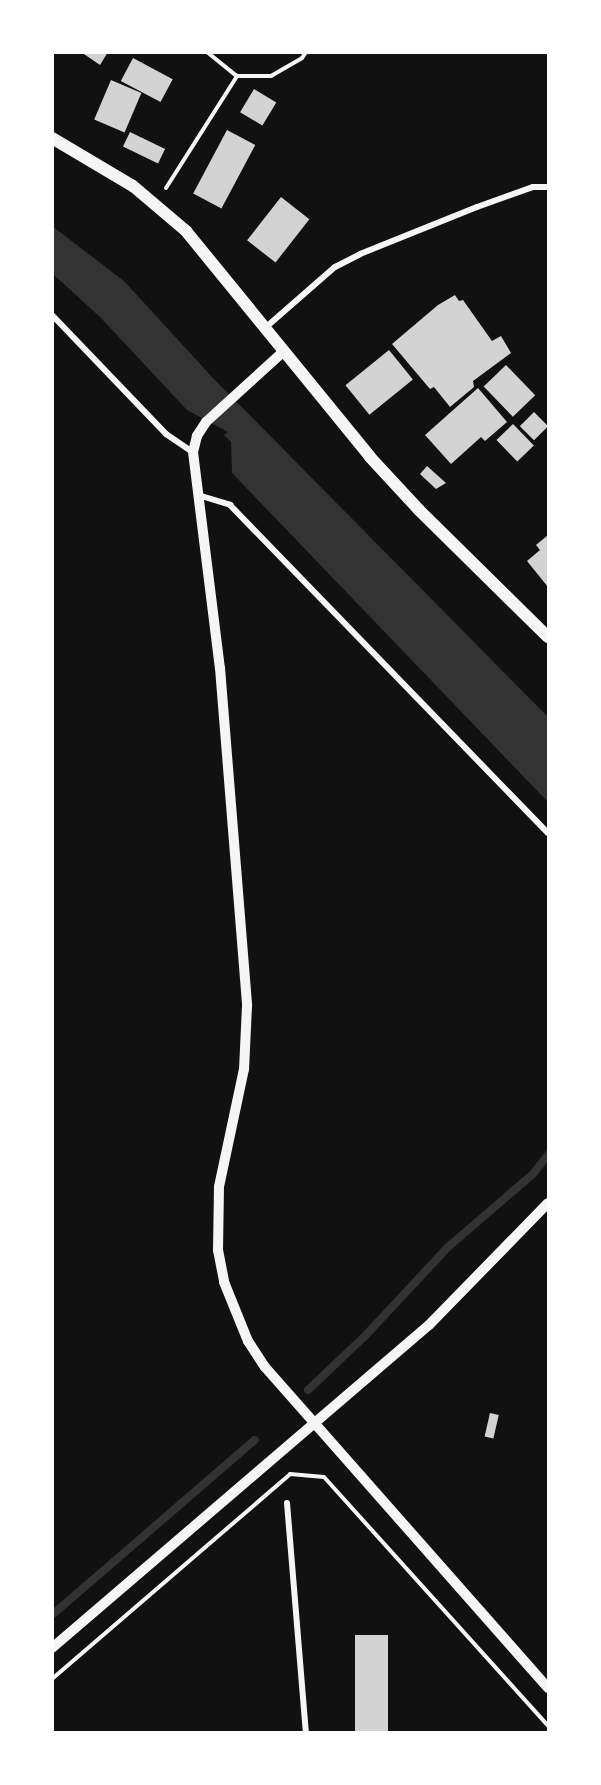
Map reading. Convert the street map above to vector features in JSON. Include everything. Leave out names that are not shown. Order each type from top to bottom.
[{"type":"main road","points":[[52,138],[114,173],[156,204],[202,248],[394,484],[549,637]]},
{"type":"street","points":[[265,328],[335,267],[360,254],[533,187],[549,187]]},
{"type":"street","points":[[52,315],[166,434],[192,452]]},
{"type":"street","points":[[284,351],[206,422],[197,436],[192,452],[220,668],[247,1006],[244,1069],[219,1187],[218,1250],[234,1312],[248,1341],[265,1367],[549,1688]]},
{"type":"street","points":[[198,495],[230,505],[549,833]]},
{"type":"street","points":[[52,1648],[429,1325],[549,1203]]},
{"type":"street","points":[[288,1503],[306,1732]]},
{"type":"path","points":[[207,52],[237,76],[271,76],[302,58],[306,52]]},
{"type":"path","points":[[156,204],[237,76]]},
{"type":"shaded area","points":[[52,226],[124,281],[212,377],[548,717],[548,802],[232,473],[231,442],[224,435],[228,432],[187,410],[101,318],[53,274]]},
{"type":"building","points":[[81,52],[108,52],[100,65]]},
{"type":"building","points":[[133,58],[173,79],[161,102],[121,81]]},
{"type":"building","points":[[111,80],[141,93],[125,132],[94,120]]},
{"type":"building","points":[[254,89],[276,102],[262,126],[240,112]]},
{"type":"building","points":[[227,130],[255,145],[221,209],[193,194]]},
{"type":"building","points":[[130,132],[165,149],[158,163],[123,146]]},
{"type":"building","points":[[281,197],[309,219],[276,263],[247,240]]},
{"type":"building","points":[[455,295],[459,301],[463,300],[492,341],[501,336],[511,353],[473,381],[474,387],[450,407],[434,387],[430,389],[392,344],[438,305]]},
{"type":"building","points":[[389,350],[413,380],[369,415],[345,385]]},
{"type":"building","points":[[506,365],[535,395],[513,417],[484,387]]},
{"type":"building","points":[[478,388],[507,422],[485,441],[481,437],[451,464],[425,435]]},
{"type":"building","points":[[534,412],[548,426],[534,440],[520,426]]},
{"type":"building","points":[[513,424],[534,446],[517,462],[496,440]]},
{"type":"building","points":[[427,466],[446,483],[436,489],[420,474]]},
{"type":"building","points":[[548,535],[548,587],[527,561],[540,550],[536,545]]},
{"type":"building","points":[[490,1413],[499,1415],[493,1438],[485,1436]]},
{"type":"building","points":[[355,1635],[388,1635],[388,1732],[355,1732]]},
{"type":"waterway","points":[[308,1390],[365,1336],[448,1247],[533,1174],[548,1155]]},
{"type":"waterway","points":[[52,1615],[255,1440]]}]
